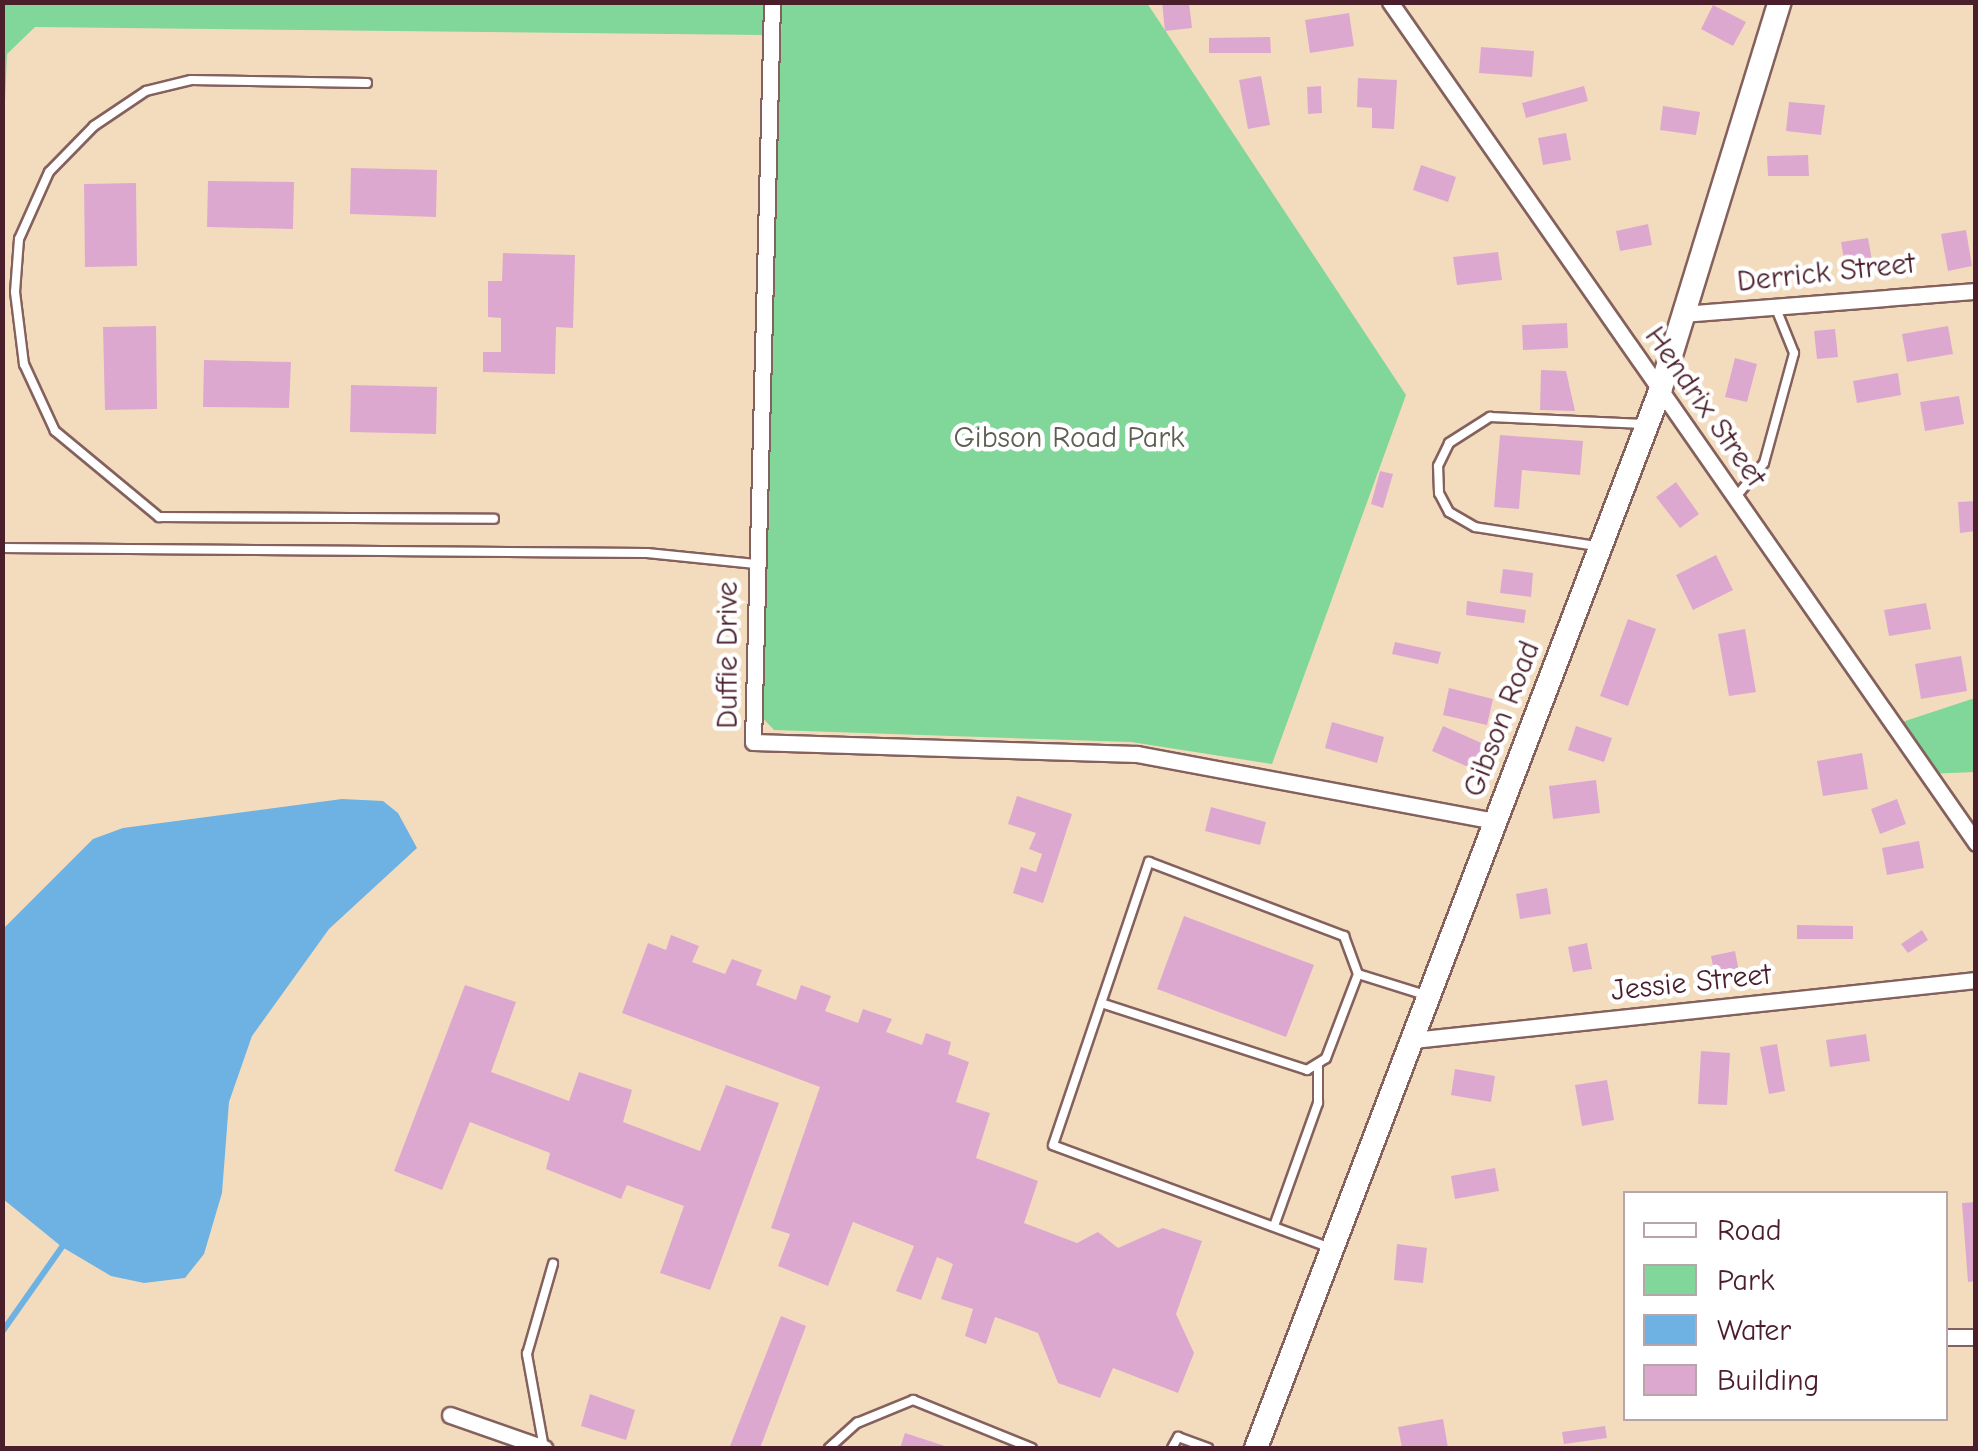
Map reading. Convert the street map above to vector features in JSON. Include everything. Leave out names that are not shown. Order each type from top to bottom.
[{"type":"street","name":"Duffie Drive","points":[[772,2],[753,742],[1137,754],[1495,821]]},
{"type":"street","name":"Hendrix Street","points":[[1390,2],[1976,844]]},
{"type":"street","name":"Gibson Road","points":[[1256,1448],[1660,390],[1780,2]]},
{"type":"street","name":"Derrick Street","points":[[1682,314],[1976,291]]},
{"type":"street","name":"Jessie Street","points":[[1413,1040],[1976,980]]},
{"type":"street","points":[[1948,1337],[1976,1337]]},
{"type":"street","points":[[450,1415],[544,1448]]},
{"type":"lane","points":[[367,83],[191,80],[146,92],[94,126],[50,172],[19,239],[15,292],[24,364],[56,431],[159,517],[494,519]]},
{"type":"lane","points":[[1735,498],[1764,463],[1794,353],[1775,306]]},
{"type":"lane","points":[[1600,548],[1475,526],[1449,512],[1439,493],[1438,466],[1449,443],[1490,417],[1647,425]]},
{"type":"lane","points":[[2,548],[647,553],[755,564]]},
{"type":"lane","points":[[1274,1226],[1318,1103],[1318,1067],[1358,974],[1344,936],[1149,862],[1053,1144],[1333,1248]]},
{"type":"lane","points":[[1358,974],[1429,996]]},
{"type":"lane","points":[[1101,1003],[1294,1068],[1318,1067]]},
{"type":"lane","points":[[544,1448],[527,1354],[553,1264]]},
{"type":"lane","points":[[829,1448],[888,1405],[913,1400],[1032,1448]]},
{"type":"lane","points":[[1172,1448],[1178,1437],[1208,1448]]},
{"type":"green space","points":[[3,3],[770,3],[771,35],[35,27],[7,54],[3,150]]},
{"type":"green space","name":"Gibson Road Park","points":[[782,3],[1147,3],[1406,395],[1272,764],[1131,742],[774,730],[760,715]]},
{"type":"green space","points":[[1975,698],[1975,772],[1927,774],[1893,725]]},
{"type":"water","points":[[342,799],[383,801],[398,813],[417,848],[329,929],[252,1036],[229,1102],[222,1193],[204,1254],[185,1278],[144,1283],[111,1276],[62,1247],[3,1199],[3,929],[93,839],[123,828]]},
{"type":"building","points":[[1162,2],[1189,2],[1192,28],[1165,31]]},
{"type":"building","points":[[1713,5],[1746,22],[1733,46],[1701,29]]},
{"type":"building","points":[[1349,13],[1354,46],[1310,53],[1305,20]]},
{"type":"building","points":[[1270,37],[1271,53],[1209,53],[1209,38]]},
{"type":"building","points":[[1481,47],[1534,51],[1532,77],[1479,73]]},
{"type":"building","points":[[1261,76],[1270,125],[1248,129],[1239,80]]},
{"type":"building","points":[[1358,78],[1397,80],[1394,129],[1372,128],[1372,108],[1357,107]]},
{"type":"building","points":[[1321,86],[1322,113],[1308,114],[1307,87]]},
{"type":"building","points":[[1584,86],[1588,101],[1526,118],[1522,103]]},
{"type":"building","points":[[1789,102],[1825,105],[1821,135],[1786,131]]},
{"type":"building","points":[[1663,106],[1700,112],[1696,135],[1660,130]]},
{"type":"building","points":[[1566,133],[1571,160],[1543,165],[1538,138]]},
{"type":"building","points":[[1808,155],[1809,176],[1768,176],[1767,156]]},
{"type":"building","points":[[1421,165],[1456,177],[1448,202],[1413,190]]},
{"type":"building","points":[[351,168],[437,170],[436,217],[350,214]]},
{"type":"building","points":[[208,181],[294,182],[293,229],[207,227]]},
{"type":"building","points":[[136,183],[137,266],[85,267],[84,184]]},
{"type":"building","points":[[1648,224],[1652,245],[1620,251],[1616,231]]},
{"type":"building","points":[[1966,230],[1972,266],[1948,271],[1941,234]]},
{"type":"building","points":[[1868,238],[1874,272],[1847,276],[1841,242]]},
{"type":"building","points":[[1498,252],[1502,280],[1457,285],[1453,257]]},
{"type":"building","points":[[503,253],[575,255],[573,328],[556,327],[555,374],[483,372],[483,352],[501,352],[501,318],[488,317],[488,281],[502,281]]},
{"type":"building","points":[[1567,323],[1568,348],[1523,350],[1522,325]]},
{"type":"building","points":[[156,326],[157,409],[105,410],[103,327]]},
{"type":"building","points":[[1948,326],[1953,354],[1907,362],[1902,334]]},
{"type":"building","points":[[1835,329],[1838,357],[1817,359],[1814,331]]},
{"type":"building","points":[[1735,358],[1757,364],[1747,402],[1725,397]]},
{"type":"building","points":[[204,360],[291,362],[289,408],[203,407]]},
{"type":"building","points":[[1541,370],[1566,371],[1575,411],[1540,410]]},
{"type":"building","points":[[1898,373],[1901,395],[1857,403],[1853,381]]},
{"type":"building","points":[[351,385],[437,387],[436,434],[350,432]]},
{"type":"building","points":[[1959,396],[1964,424],[1925,431],[1920,402]]},
{"type":"building","points":[[1500,435],[1583,441],[1580,475],[1522,470],[1519,509],[1494,507]]},
{"type":"building","points":[[1380,471],[1393,474],[1383,508],[1371,504]]},
{"type":"building","points":[[1676,482],[1699,514],[1680,528],[1656,497]]},
{"type":"building","points":[[1976,501],[1976,531],[1960,533],[1958,502]]},
{"type":"building","points":[[1716,555],[1733,590],[1693,610],[1676,575]]},
{"type":"building","points":[[1503,569],[1533,573],[1531,597],[1500,593]]},
{"type":"building","points":[[1467,601],[1526,610],[1524,623],[1466,615]]},
{"type":"building","points":[[1926,603],[1931,629],[1889,636],[1884,610]]},
{"type":"building","points":[[1628,619],[1656,629],[1628,706],[1600,696]]},
{"type":"building","points":[[1745,629],[1756,692],[1729,696],[1718,634]]},
{"type":"building","points":[[1395,642],[1441,652],[1438,664],[1392,654]]},
{"type":"building","points":[[1961,656],[1967,691],[1921,699],[1915,664]]},
{"type":"building","points":[[1449,688],[1493,699],[1487,725],[1443,715]]},
{"type":"building","points":[[1332,722],[1384,737],[1377,763],[1325,748]]},
{"type":"building","points":[[1443,726],[1486,745],[1475,770],[1432,751]]},
{"type":"building","points":[[1576,726],[1612,738],[1604,762],[1568,750]]},
{"type":"building","points":[[1862,753],[1868,789],[1823,796],[1817,761]]},
{"type":"building","points":[[1596,780],[1600,813],[1553,819],[1549,786]]},
{"type":"building","points":[[1017,796],[1072,814],[1043,903],[1013,893],[1021,867],[1036,872],[1042,854],[1029,849],[1036,833],[1008,824]]},
{"type":"building","points":[[1897,799],[1906,824],[1880,834],[1871,809]]},
{"type":"building","points":[[1211,807],[1266,822],[1260,845],[1205,831]]},
{"type":"building","points":[[1919,841],[1924,868],[1887,875],[1882,848]]},
{"type":"building","points":[[1547,888],[1551,914],[1520,919],[1516,894]]},
{"type":"building","points":[[1184,916],[1314,965],[1286,1037],[1157,989]]},
{"type":"building","points":[[1797,925],[1853,926],[1853,939],[1797,939]]},
{"type":"building","points":[[1922,930],[1928,940],[1908,953],[1901,944]]},
{"type":"building","points":[[671,935],[699,946],[692,962],[725,974],[732,959],[762,970],[756,985],[796,1000],[801,985],[831,996],[825,1011],[858,1023],[863,1009],[892,1019],[886,1032],[922,1045],[926,1033],[951,1042],[948,1054],[969,1062],[956,1102],[990,1113],[976,1158],[1038,1181],[1024,1223],[1077,1243],[1098,1232],[1118,1248],[1163,1228],[1202,1241],[1176,1314],[1194,1353],[1178,1393],[1113,1368],[1100,1398],[1058,1383],[1038,1333],[995,1317],[986,1344],[965,1336],[973,1309],[941,1299],[953,1264],[937,1257],[921,1300],[896,1291],[914,1246],[853,1222],[828,1286],[778,1266],[790,1234],[771,1228],[820,1087],[622,1013],[648,943],[666,950]]},
{"type":"building","points":[[1587,943],[1592,969],[1573,972],[1568,947]]},
{"type":"building","points":[[1735,951],[1741,982],[1717,986],[1711,956]]},
{"type":"building","points":[[465,985],[516,1002],[491,1072],[569,1101],[579,1072],[632,1090],[623,1122],[700,1151],[726,1085],[779,1103],[710,1290],[660,1273],[684,1206],[627,1185],[621,1199],[546,1169],[550,1153],[470,1122],[442,1190],[394,1171]]},
{"type":"building","points":[[1866,1034],[1870,1061],[1830,1067],[1826,1040]]},
{"type":"building","points":[[1777,1044],[1785,1091],[1769,1094],[1760,1047]]},
{"type":"building","points":[[1701,1051],[1730,1053],[1727,1105],[1698,1104]]},
{"type":"building","points":[[1455,1069],[1495,1076],[1491,1102],[1451,1095]]},
{"type":"building","points":[[1607,1080],[1614,1120],[1582,1126],[1575,1085]]},
{"type":"building","points":[[1495,1168],[1499,1191],[1455,1199],[1451,1176]]},
{"type":"building","points":[[1976,1202],[1976,1281],[1968,1282],[1962,1203]]},
{"type":"building","points":[[1397,1244],[1427,1248],[1423,1283],[1394,1280]]},
{"type":"building","points":[[781,1316],[806,1326],[760,1448],[735,1448],[730,1446]]},
{"type":"building","points":[[590,1394],[635,1410],[626,1440],[581,1426]]},
{"type":"building","points":[[1443,1419],[1448,1448],[1402,1448],[1398,1427]]},
{"type":"building","points":[[1605,1426],[1607,1438],[1564,1444],[1562,1432]]},
{"type":"building","points":[[905,1433],[951,1448],[900,1448]]},
{"type":"waterway","points":[[2,1332],[62,1247]]}]
